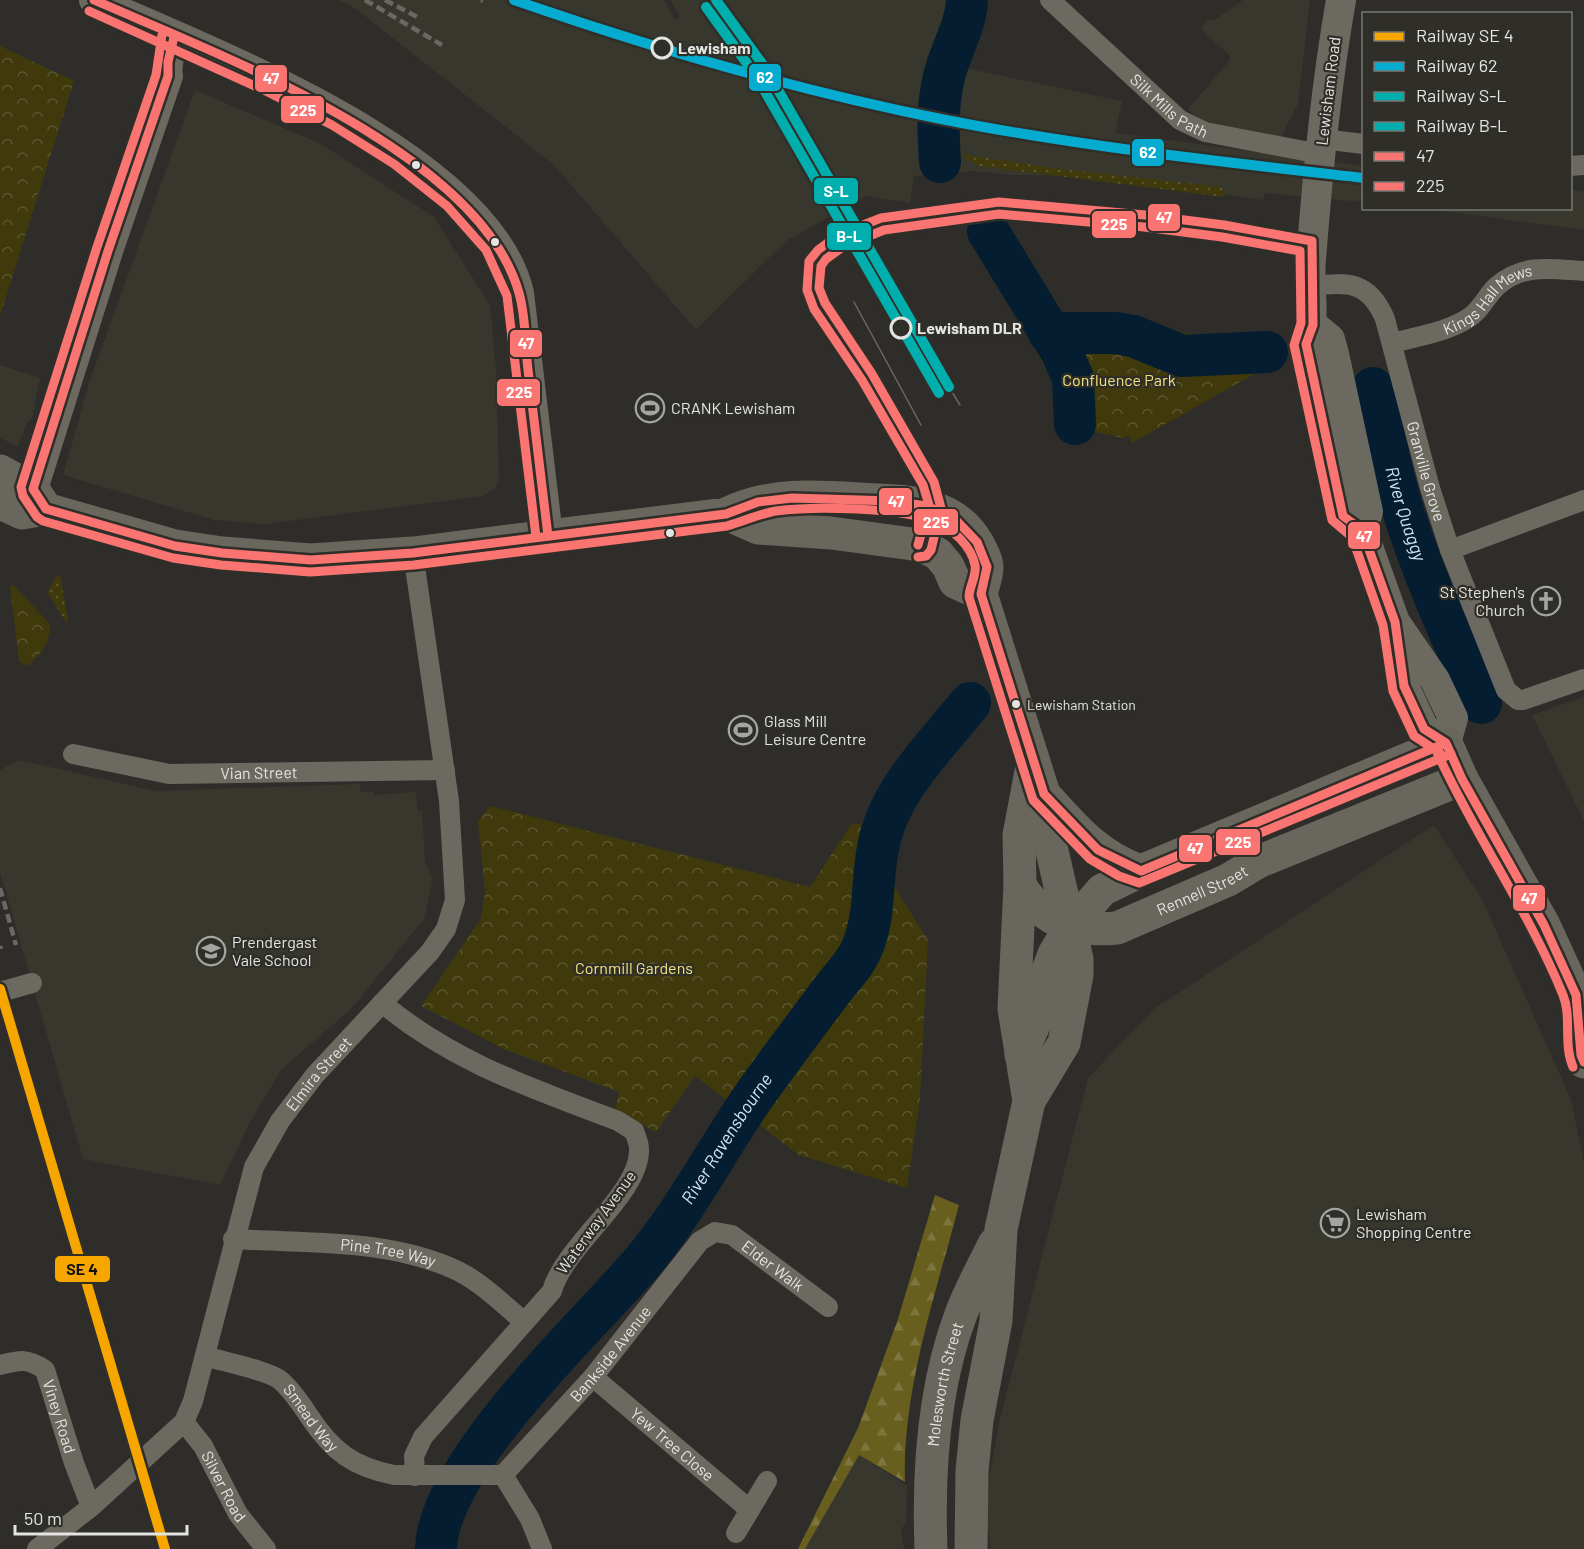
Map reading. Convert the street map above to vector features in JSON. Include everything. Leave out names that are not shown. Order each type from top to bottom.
[{"type":"highway","points":[[0,471],[40,499],[175,546],[222,553],[311,560],[413,553],[726,514],[763,500],[787,497],[884,500],[929,505],[960,519],[979,545],[987,566],[981,594],[1044,794],[1051,846],[1071,926]]},
{"type":"highway","points":[[0,503],[22,513],[40,499]]},
{"type":"highway","points":[[1021,1055],[1039,1013],[1051,963],[1071,926],[1083,909],[1102,890],[1141,871],[1446,743],[1461,779],[1544,925],[1580,1000],[1581,1055],[1584,1062]]},
{"type":"highway","points":[[1020,885],[1019,835],[1033,758]]},
{"type":"highway","name":"Rennell Street","points":[[1020,885],[1030,902],[1042,913],[1071,926],[1101,929],[1133,921],[1228,880],[1258,862],[1461,779]]},
{"type":"highway","points":[[1044,794],[1098,850],[1124,865],[1141,871]]},
{"type":"highway","name":"Molesworth Street","points":[[1020,885],[1014,1009],[1029,1101]]},
{"type":"highway","name":"Molesworth Street","points":[[971,1549],[972,1472],[977,1420],[996,1321],[1001,1230],[1029,1101],[1064,1043],[1077,975],[1071,926]]},
{"type":"highway","name":"Molesworth Street","points":[[931,1549],[932,1453],[946,1373],[961,1315],[1001,1230]]},
{"type":"main road","points":[[94,0],[174,37],[186,38],[221,58],[292,89],[368,133],[446,189],[495,239],[507,256],[519,293],[548,536]]},
{"type":"main road","name":"Lewisham Road","points":[[1341,0],[1321,147],[1311,286],[1313,325],[1330,339],[1334,354],[1368,513],[1362,530],[1395,622],[1435,680],[1453,718],[1446,743]]},
{"type":"main road","points":[[40,499],[108,251],[168,76],[166,67],[174,37]]},
{"type":"main road","points":[[168,76],[194,67],[207,49]]},
{"type":"street","name":"Silk Mills Path","points":[[1050,0],[1180,120],[1205,132],[1321,147],[1362,144]]},
{"type":"street","name":"Kings Hall Mews","points":[[1392,343],[1460,323],[1473,315],[1497,286],[1512,275],[1527,269],[1584,272]]},
{"type":"street","name":"Granville Grove","points":[[1311,286],[1353,285],[1372,295],[1385,319],[1430,488],[1450,550],[1506,690],[1518,700],[1534,698],[1584,679]]},
{"type":"street","points":[[1450,550],[1584,500]]},
{"type":"street","name":"Elmira Street","points":[[37,1549],[91,1507],[184,1422],[205,1356],[233,1239],[254,1167],[279,1121],[315,1075],[435,944],[446,929],[455,900],[446,770],[413,553]]},
{"type":"street","name":"Vian Street","points":[[73,754],[169,774],[446,770]]},
{"type":"street","points":[[0,992],[32,983]]},
{"type":"street","name":"Waterway Avenue","points":[[382,1003],[415,1031],[444,1049],[494,1073],[618,1120],[634,1131],[639,1148],[633,1174],[600,1221],[557,1274],[552,1291],[423,1437],[414,1456],[415,1476]]},
{"type":"street","name":"Elder Walk","points":[[715,1232],[732,1235],[828,1307]]},
{"type":"street","name":"Bankside Avenue","points":[[496,1476],[593,1377],[700,1241],[715,1232]]},
{"type":"street","name":"Pine Tree Way","points":[[233,1239],[317,1241],[395,1250],[458,1271],[524,1321]]},
{"type":"street","name":"Smead Way","points":[[205,1356],[279,1378],[302,1403],[326,1440],[344,1458],[378,1472],[415,1476]]},
{"type":"street","name":"Viney Road","points":[[0,1365],[15,1361],[32,1361],[45,1370],[74,1463],[91,1507]]},
{"type":"street","name":"Yew Tree Close","points":[[593,1377],[750,1510]]},
{"type":"street","name":"Silver Road","points":[[184,1422],[203,1446],[238,1515],[266,1549]]},
{"type":"street","points":[[415,1476],[496,1476],[530,1519],[542,1549]]},
{"type":"street","points":[[736,1533],[767,1481]]},
{"type":"shaded area","points":[[339,0],[664,0],[675,20],[680,17],[670,0],[966,0],[953,9],[926,60],[1122,101],[1115,133],[1362,166],[1362,202],[1265,193],[1263,200],[1099,176],[1011,175],[973,171],[914,176],[910,203],[866,196],[786,241],[696,330],[553,164],[356,9]]},
{"type":"shaded area","points":[[1243,0],[1310,0],[1298,104],[1281,137],[1206,127],[1188,109],[1230,60],[1230,56],[1201,29],[1209,19],[1213,21]]},
{"type":"shaded area","points":[[195,90],[321,144],[434,217],[490,305],[496,370],[499,477],[496,487],[484,496],[265,524],[214,520],[63,475],[90,380]]},
{"type":"shaded area","points":[[1572,190],[1584,191],[1584,230],[1436,210],[1572,210]]},
{"type":"shaded area","points":[[0,365],[40,378],[32,418],[26,424],[18,447],[0,438]]},
{"type":"shaded area","points":[[1584,697],[1584,821],[1532,715]]},
{"type":"shaded area","name":"Prendergast Vale School","points":[[19,760],[156,791],[360,784],[360,792],[374,792],[375,795],[416,792],[418,811],[422,811],[425,862],[433,878],[424,919],[352,1008],[281,1070],[250,1122],[220,1185],[83,1159],[0,872],[0,770]]},
{"type":"shaded area","name":"Lewisham Shopping Centre","points":[[1434,825],[1483,901],[1571,1100],[1584,1163],[1584,1549],[991,1549],[987,1523],[988,1483],[1000,1419],[1088,1078],[1154,1009]]},
{"type":"shaded area","points":[[850,1449],[907,1486],[906,1523],[901,1529],[904,1549],[801,1549]]},
{"type":"green space","points":[[0,46],[74,81],[0,316]]},
{"type":"green space","points":[[959,154],[1054,168],[1222,187],[1224,197],[979,166]]},
{"type":"green space","name":"Confluence Park","points":[[1055,316],[1268,344],[1265,368],[1132,443],[1128,436],[1123,438],[1078,428],[1026,333]]},
{"type":"green space","points":[[60,575],[68,620],[66,622],[47,592]]},
{"type":"green space","points":[[13,585],[49,623],[49,635],[44,647],[27,666],[19,661],[10,587]]},
{"type":"green space","name":"Cornmill Gardens","points":[[490,806],[810,887],[852,823],[868,826],[898,893],[928,940],[920,1099],[907,1188],[799,1155],[695,1076],[656,1132],[615,1109],[619,1092],[504,1049],[421,1006],[481,918],[485,891],[478,821]]},
{"type":"green space","points":[[935,1195],[959,1205],[922,1342],[909,1413],[905,1482],[859,1455],[805,1549],[798,1549],[858,1428],[898,1319]]},
{"type":"waterway","name":"River Ravensbourne","points":[[940,162],[940,98],[947,67],[964,20],[967,0]]},
{"type":"waterway","name":"River Ravensbourne","points":[[988,231],[1061,351],[1073,378],[1075,424]]},
{"type":"waterway","name":"River Quaggy","points":[[1049,333],[1115,333],[1133,336],[1182,356],[1267,352]]},
{"type":"waterway","name":"River Quaggy","points":[[1373,388],[1393,475],[1409,530],[1438,605],[1481,703]]},
{"type":"waterway","name":"River Ravensbourne","points":[[436,1549],[443,1515],[462,1477],[489,1437],[521,1396],[661,1239],[756,1093],[856,959],[862,948],[869,923],[876,861],[883,827],[902,789],[928,753],[970,703]]},
{"type":"tram line","points":[[854,302],[921,425]]},
{"type":"tram line","points":[[949,387],[960,405]]},
{"type":"railway","points":[[365,0],[442,45]]},
{"type":"railway","points":[[385,0],[421,19]]},
{"type":"railway","points":[[0,888],[16,945]]},
{"type":"transit line","name":"47","points":[[94,0],[272,79],[338,114],[400,153],[453,195],[495,242],[521,302],[548,536]]},
{"type":"transit line","name":"225","points":[[89,11],[266,91],[332,125],[394,164],[447,206],[486,250],[507,296],[536,537]]},
{"type":"transit line","name":"225","points":[[162,35],[156,75],[97,247],[21,487],[23,496],[37,517],[43,521],[173,558],[221,565],[310,572],[414,565],[727,526],[770,512],[792,509],[857,509],[921,517],[949,529],[970,551],[973,558],[975,569],[969,597],[1033,800],[1090,859],[1119,876],[1139,883],[1451,754]]},
{"type":"transit line","name":"47","points":[[174,37],[168,62],[168,76],[108,251],[33,489],[46,509],[175,546],[222,553],[311,560],[413,553],[726,514],[758,502],[792,498],[893,501],[926,506],[954,518],[977,542],[987,567],[981,594],[1044,794],[1098,850],[1141,871],[1446,743]]},
{"type":"transit line","name":"47","points":[[918,545],[929,505],[923,485],[862,380],[814,309],[807,290],[809,261],[818,250],[838,235],[881,218],[999,202],[1145,215],[1224,225],[1312,241],[1313,325],[1306,344],[1343,516],[1362,530],[1395,622],[1404,686],[1424,729],[1446,743]]},
{"type":"transit line","name":"225","points":[[918,557],[926,556],[931,550],[941,508],[934,482],[872,374],[825,303],[819,288],[821,266],[826,259],[844,246],[884,230],[999,214],[1144,227],[1222,237],[1300,251],[1301,323],[1294,345],[1332,520],[1352,537],[1383,625],[1393,691],[1414,736],[1440,753]]},
{"type":"transit line","name":"47","points":[[1446,743],[1462,779],[1544,925],[1576,995],[1581,1055],[1584,1062]]},
{"type":"transit line","name":"225","points":[[1435,748],[1466,810],[1534,932],[1563,995],[1567,1012],[1568,1049],[1573,1067]]},
{"type":"transit line","points":[[0,989],[165,1549]]},
{"type":"rail line","name":"62","points":[[514,0],[728,68],[891,109],[998,130],[1102,146],[1362,178]]},
{"type":"rail line","name":"S-L","points":[[716,0],[766,69],[949,387]]},
{"type":"rail line","name":"B-L","points":[[706,7],[756,76],[939,393]]},
{"type":"place","name":"Lewisham","points":[[662,48]]},
{"type":"place","name":"Lewisham DLR","points":[[901,328]]},
{"type":"place","name":"CRANK Lewisham","points":[[650,408]]},
{"type":"place","name":"St Stephen's Church","points":[[1546,601]]},
{"type":"place","name":"Lewisham Station","points":[[1016,704]]},
{"type":"place","name":"Glass Mill Leisure Centre","points":[[743,730]]},
{"type":"place","name":"Prendergast Vale School","points":[[211,951]]},
{"type":"place","name":"Lewisham Shopping Centre","points":[[1335,1223]]}]
